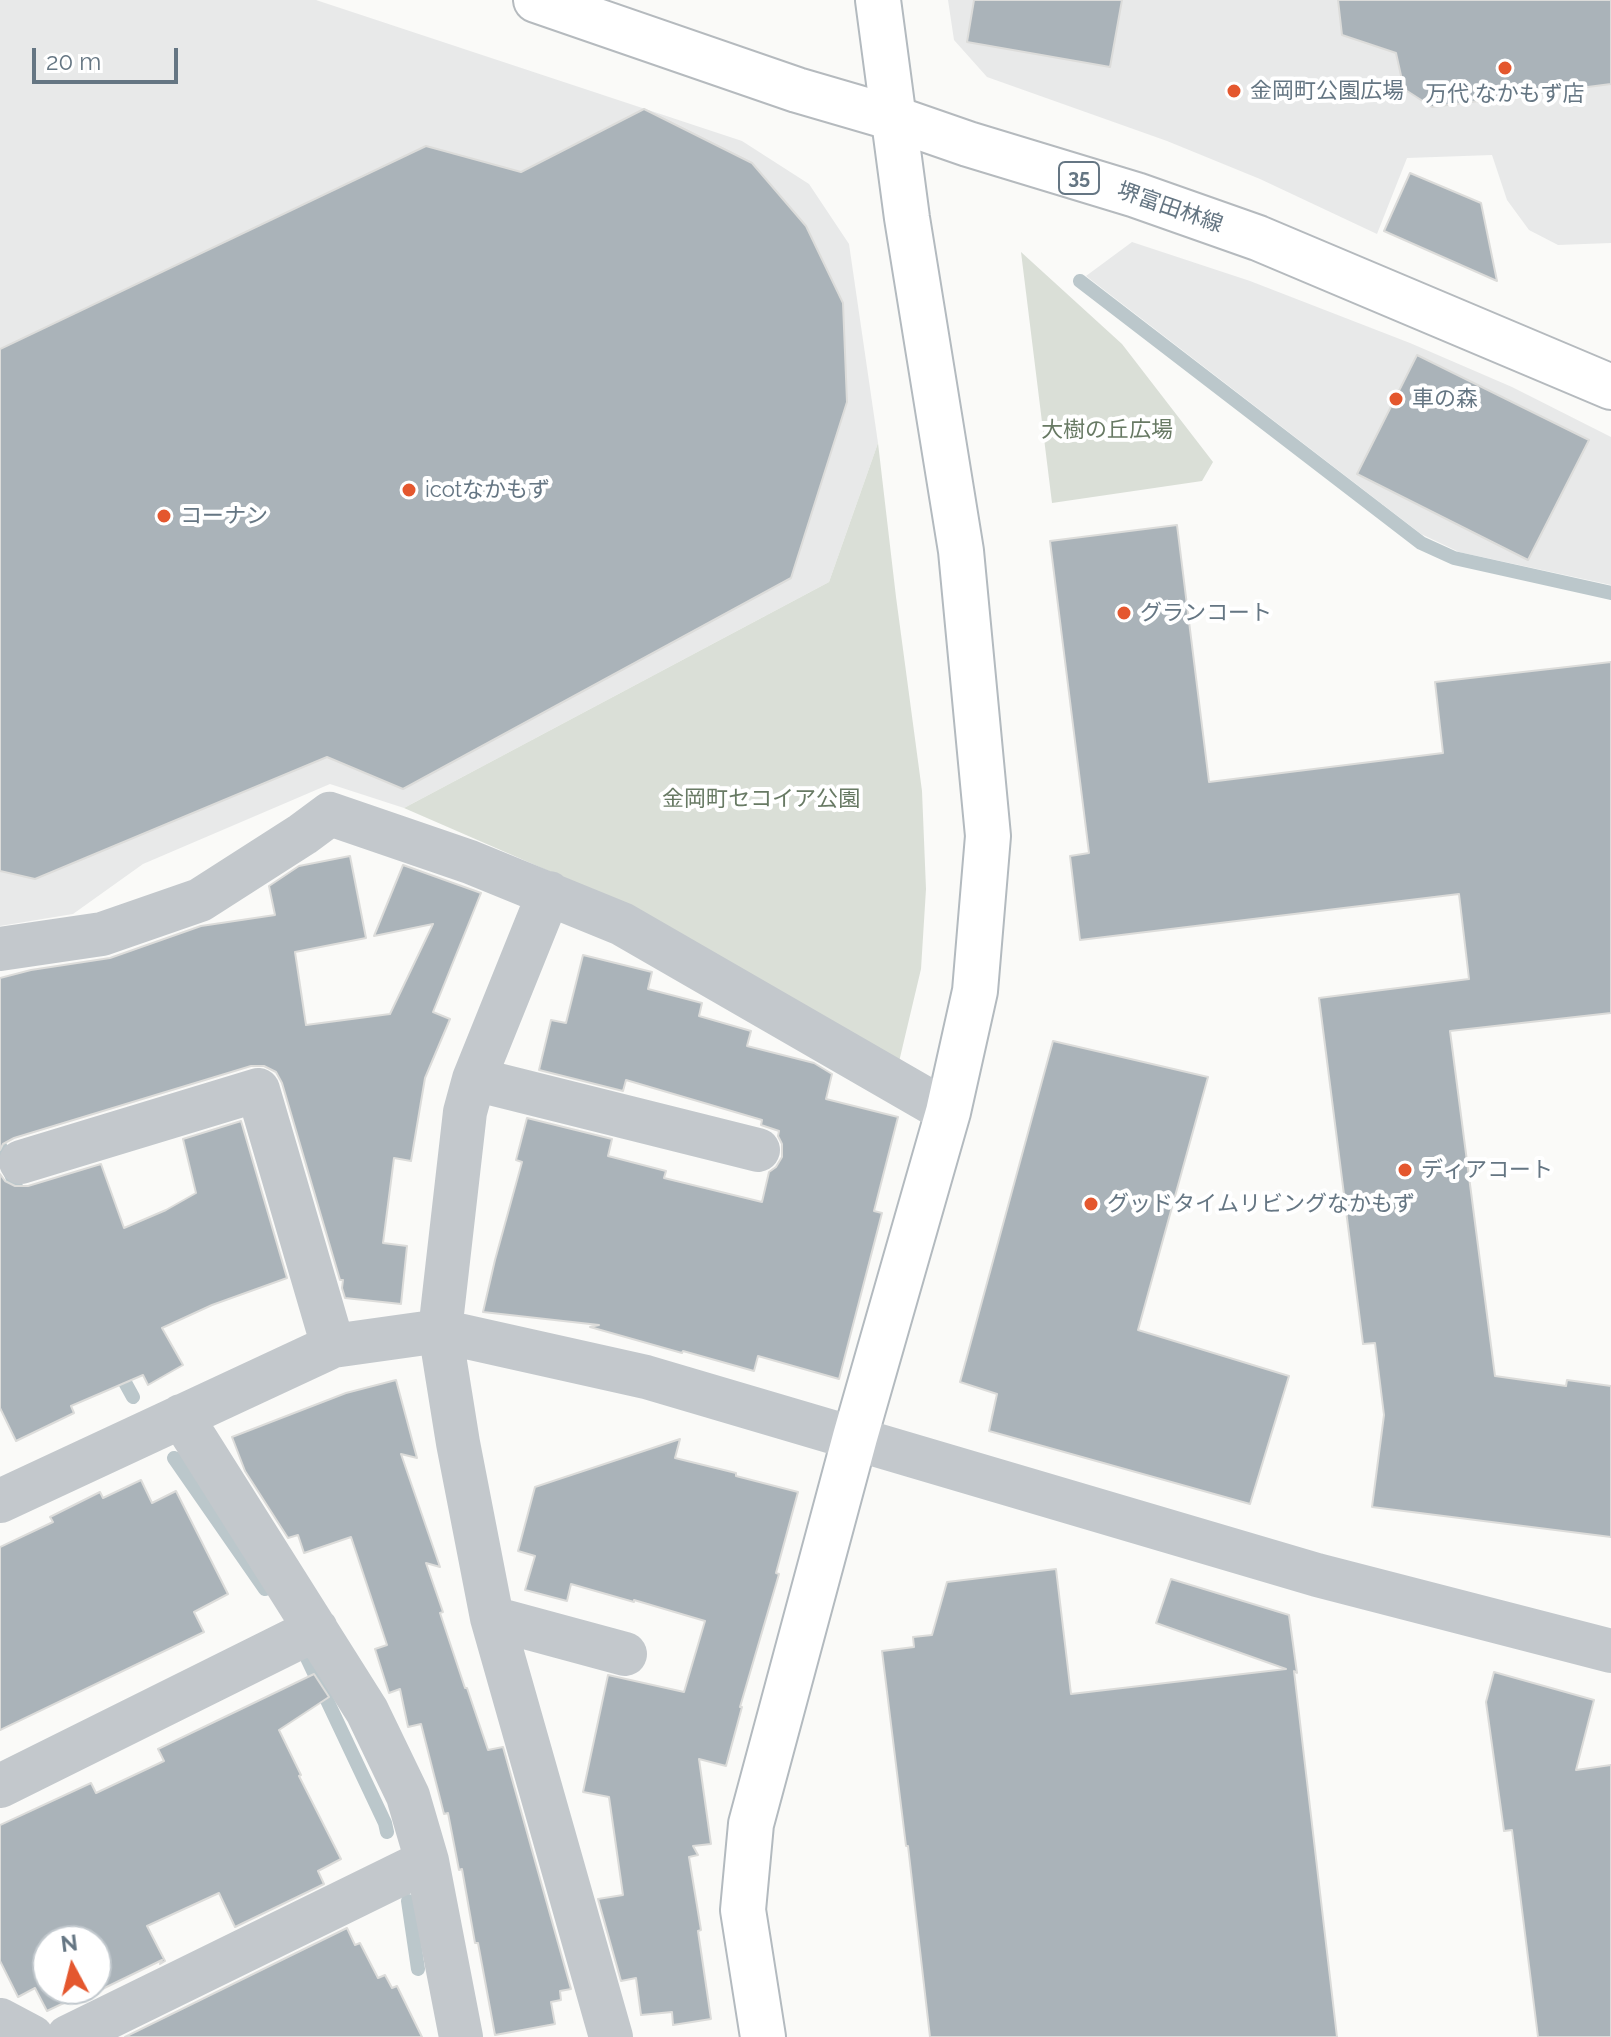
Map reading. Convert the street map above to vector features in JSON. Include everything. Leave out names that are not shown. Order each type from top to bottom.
[{"type":"street","name":"堺富田林線","points":[[536,0],[797,90],[1136,195],[1258,238],[1611,387]]},
{"type":"street","points":[[763,2037],[743,1910],[751,1824],[855,1437],[948,1112],[975,991],[988,836],[961,551],[893,118],[878,0]]},
{"type":"street","points":[[0,949],[102,934],[200,900],[330,814],[470,862],[622,924],[948,1112]]},
{"type":"street","points":[[549,893],[474,1079],[465,1112],[440,1331],[492,1618],[611,2037]]},
{"type":"street","points":[[474,1079],[758,1150]]},
{"type":"street","points":[[21,1162],[258,1090],[333,1346]]},
{"type":"street","points":[[4,1491],[181,1416],[333,1346],[440,1331],[646,1377],[1317,1575],[1611,1651]]},
{"type":"street","points":[[181,1416],[367,1711],[408,1796],[427,1861],[461,2037]]},
{"type":"street","points":[[492,1618],[625,1654]]},
{"type":"street","points":[[0,1786],[316,1629]]},
{"type":"street","points":[[68,2037],[427,1861]]},
{"type":"street","points":[[0,2020],[32,2037]]},
{"type":"shaded area","name":"icotなかもず","points":[[0,0],[316,0],[742,141],[809,184],[849,244],[878,443],[829,582],[404,808],[330,784],[143,864],[73,914],[0,926]]},
{"type":"shaded area","points":[[948,0],[1611,0],[1611,243],[1558,245],[1529,230],[1507,200],[1492,155],[1407,158],[1377,234],[1260,179],[1167,141],[987,77],[954,40]]},
{"type":"shaded area","points":[[1132,242],[1250,281],[1410,343],[1512,387],[1611,437],[1611,585],[1459,552],[1421,534],[1086,276]]},
{"type":"green space","name":"大樹の丘広場","points":[[1021,252],[1122,344],[1213,462],[1202,481],[1052,503]]},
{"type":"green space","name":"金岡町セコイア公園","points":[[878,443],[922,791],[926,889],[921,969],[898,1066],[620,902],[404,808],[829,582]]},
{"type":"building","points":[[974,0],[1122,0],[1110,67],[967,42]]},
{"type":"building","name":"万代 なかもず店","points":[[1338,0],[1611,0],[1611,84],[1432,107],[1404,89],[1396,53],[1342,35]]},
{"type":"building","name":"icotなかもず","points":[[644,109],[752,163],[806,226],[843,303],[847,402],[791,578],[403,789],[327,757],[35,879],[0,871],[0,349],[426,146],[521,172]]},
{"type":"building","points":[[1410,173],[1481,203],[1497,281],[1384,231]]},
{"type":"building","points":[[1417,355],[1589,440],[1528,560],[1357,474]]},
{"type":"building","points":[[1177,525],[1209,782],[1443,753],[1435,682],[1611,662],[1611,1013],[1450,1031],[1495,1376],[1566,1386],[1567,1380],[1611,1386],[1611,1537],[1372,1507],[1384,1415],[1375,1343],[1363,1344],[1319,998],[1469,979],[1459,894],[1080,940],[1070,856],[1089,853],[1050,541]]},
{"type":"building","points":[[350,856],[366,938],[295,952],[306,1025],[390,1014],[433,924],[374,936],[403,865],[481,893],[433,1012],[450,1019],[425,1078],[411,1161],[394,1158],[383,1243],[407,1246],[401,1304],[345,1298],[343,1280],[340,1280],[282,1083],[276,1072],[264,1066],[251,1066],[14,1138],[3,1144],[0,1150],[0,978],[110,958],[201,926],[275,915],[269,886],[299,866]]},
{"type":"building","points":[[583,955],[652,972],[648,989],[702,1003],[699,1016],[751,1031],[747,1046],[814,1063],[832,1074],[826,1099],[898,1117],[874,1211],[882,1213],[839,1379],[758,1356],[754,1371],[590,1327],[599,1325],[483,1312],[522,1162],[516,1160],[527,1118],[612,1139],[608,1156],[666,1171],[664,1178],[762,1202],[769,1172],[782,1157],[779,1131],[761,1125],[762,1120],[626,1080],[623,1091],[539,1070],[551,1020],[566,1023]]},
{"type":"building","name":"グッドタイムリビングなかもず","points":[[1053,1041],[1208,1077],[1138,1330],[1289,1376],[1250,1504],[989,1431],[997,1394],[960,1382]]},
{"type":"building","points":[[241,1121],[287,1278],[212,1305],[162,1328],[183,1365],[148,1385],[143,1375],[71,1406],[74,1413],[16,1441],[0,1408],[0,1174],[15,1186],[28,1186],[101,1164],[124,1228],[196,1193],[183,1139]]},
{"type":"building","points":[[396,1380],[417,1458],[401,1454],[440,1567],[426,1563],[443,1612],[440,1613],[488,1750],[503,1747],[571,1989],[560,1991],[561,2000],[551,2002],[555,2024],[495,2035],[478,1943],[475,1943],[448,1813],[444,1814],[421,1724],[408,1727],[400,1689],[389,1693],[375,1649],[387,1645],[351,1537],[304,1553],[298,1535],[288,1538],[245,1471],[232,1437],[346,1393]]},
{"type":"building","points":[[680,1439],[675,1458],[798,1492],[776,1573],[779,1574],[726,1766],[699,1759],[711,1844],[693,1846],[698,1855],[689,1857],[711,2019],[673,2025],[672,2012],[641,2015],[636,1978],[621,1981],[598,1899],[623,1895],[609,1797],[583,1792],[608,1675],[684,1692],[705,1621],[571,1584],[567,1601],[525,1590],[535,1556],[518,1551],[535,1487]]},
{"type":"building","points":[[141,1480],[152,1503],[176,1491],[228,1594],[194,1612],[204,1632],[0,1730],[0,1547],[53,1522],[50,1517],[100,1492],[103,1498]]},
{"type":"building","points":[[1056,1569],[1071,1694],[1286,1669],[1156,1623],[1171,1579],[1289,1615],[1337,2037],[930,2037],[882,1651],[914,1647],[913,1637],[932,1635],[947,1582]]},
{"type":"building","points":[[1494,1672],[1594,1700],[1576,1770],[1611,1765],[1611,2037],[1538,2037],[1512,1830],[1504,1831],[1486,1702]]},
{"type":"building","points":[[314,1674],[329,1697],[279,1730],[341,1859],[318,1871],[324,1884],[235,1927],[219,1893],[147,1926],[165,1961],[112,1984],[112,1925],[32,1925],[32,1990],[18,1997],[0,1961],[0,1825],[91,1783],[96,1793],[164,1761],[158,1749]]},
{"type":"building","points":[[347,1928],[355,1945],[360,1943],[378,1978],[385,1975],[392,1988],[397,1986],[422,2037],[125,2037]]},
{"type":"building","points":[[44,2005],[60,2005],[47,2011]]},
{"type":"waterway","points":[[1080,281],[1421,543],[1454,558],[1611,593]]},
{"type":"waterway","points":[[0,1146],[22,1202]]},
{"type":"waterway","points":[[116,1366],[133,1397]]},
{"type":"waterway","points":[[174,1458],[265,1589]]},
{"type":"waterway","points":[[307,1658],[387,1832]]},
{"type":"waterway","points":[[408,1901],[418,1969]]},
{"type":"place","name":"万代 なかもず店","points":[[1505,68]]},
{"type":"place","name":"金岡町公園広場","points":[[1234,91]]},
{"type":"place","name":"車の森","points":[[1396,399]]},
{"type":"place","name":"icotなかもず","points":[[409,490]]},
{"type":"place","name":"コーナン","points":[[164,516]]},
{"type":"place","name":"グランコート","points":[[1124,613]]},
{"type":"place","name":"ディアコート","points":[[1405,1170]]},
{"type":"place","name":"グッドタイムリビングなかもず","points":[[1091,1204]]}]
